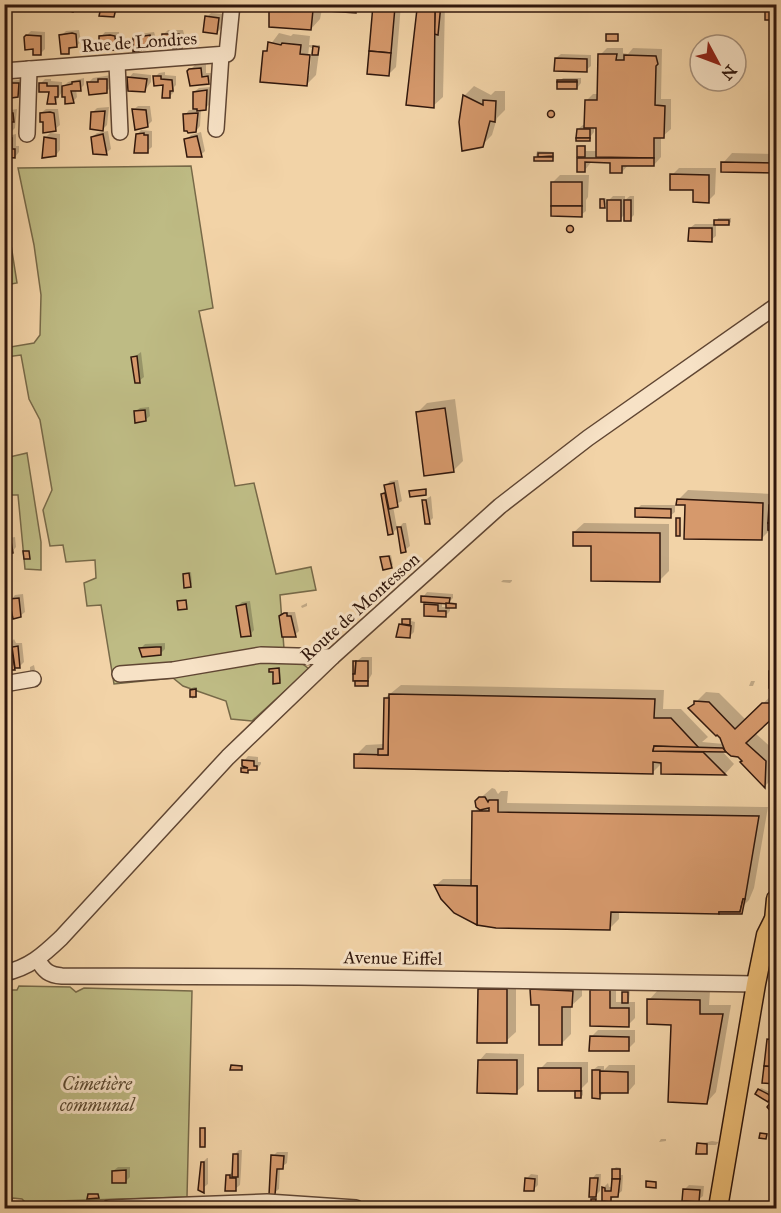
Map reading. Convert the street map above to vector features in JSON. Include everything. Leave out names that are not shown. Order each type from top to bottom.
[{"type":"main road","points":[[718,1209],[756,984],[766,935],[777,899]]},
{"type":"main road","points":[[746,1050],[773,936],[772,921]]},
{"type":"street","name":"Rue de Londres","points":[[4,71],[227,54],[232,4]]},
{"type":"street","points":[[216,129],[221,55]]},
{"type":"street","points":[[117,63],[120,132]]},
{"type":"street","points":[[27,134],[29,69]]},
{"type":"street","name":"Route de Montesson","points":[[4,972],[24,968],[38,960],[228,757],[332,657],[531,480],[777,306]]},
{"type":"street","points":[[120,674],[173,670],[261,655],[332,657]]},
{"type":"street","points":[[4,684],[33,679]]},
{"type":"street","name":"Avenue Eiffel","points":[[38,960],[44,970],[52,975],[70,976],[756,984]]},
{"type":"street","points":[[109,1209],[204,1206],[228,1202],[356,1209]]},
{"type":"green space","points":[[191,166],[213,308],[199,311],[235,486],[254,483],[276,574],[311,567],[316,590],[280,595],[284,649],[309,669],[252,721],[231,719],[226,701],[183,686],[173,678],[114,684],[101,605],[87,606],[84,583],[96,578],[95,560],[66,562],[63,545],[50,546],[43,510],[52,490],[40,420],[29,399],[21,355],[6,357],[4,348],[34,343],[40,335],[41,295],[34,245],[18,168]]},
{"type":"green space","points":[[5,213],[17,283],[5,285]]},
{"type":"green space","points":[[27,453],[41,542],[41,570],[25,569],[18,495],[5,495],[5,458]]},
{"type":"green space","name":"Cimetière communal","points":[[19,986],[70,987],[76,992],[84,988],[192,991],[187,1197],[25,1202],[22,1199],[13,1198],[10,1202],[5,1202],[4,987],[7,990],[17,990]]},
{"type":"building","points":[[60,4],[74,4],[73,12],[59,8]]},
{"type":"building","points":[[104,4],[117,4],[114,17],[99,16]]},
{"type":"building","points":[[269,4],[356,4],[356,13],[313,10],[311,30],[269,27]]},
{"type":"building","points":[[432,4],[441,4],[438,35],[434,34],[435,11],[431,11]]},
{"type":"building","points":[[443,4],[500,4],[500,8],[496,10]]},
{"type":"building","points":[[500,4],[505,4],[505,11],[496,10],[500,8]]},
{"type":"building","points":[[765,4],[776,4],[776,20],[765,20]]},
{"type":"building","points":[[373,5],[395,7],[391,53],[369,51]]},
{"type":"building","points":[[417,9],[435,11],[434,108],[406,105]]},
{"type":"building","points":[[205,16],[219,18],[217,34],[203,32]]},
{"type":"building","points":[[76,34],[77,47],[69,48],[69,54],[61,54],[59,35]]},
{"type":"building","points":[[162,34],[179,34],[182,48],[161,47]]},
{"type":"building","points":[[606,34],[618,34],[618,41],[606,41]]},
{"type":"building","points":[[26,35],[41,36],[41,55],[33,55],[33,49],[25,50],[24,37]]},
{"type":"building","points":[[150,35],[153,48],[133,52],[133,38]]},
{"type":"building","points":[[99,36],[115,36],[116,50],[99,51]]},
{"type":"building","points":[[268,42],[281,45],[282,43],[301,45],[300,54],[310,55],[307,86],[260,82],[263,51],[267,51]]},
{"type":"building","points":[[313,46],[319,47],[318,55],[312,55]]},
{"type":"building","points":[[369,51],[391,53],[389,76],[367,74]]},
{"type":"building","points":[[598,54],[617,54],[616,60],[624,60],[624,55],[656,56],[658,64],[656,66],[655,105],[665,106],[664,138],[654,138],[654,158],[596,157],[596,128],[584,128],[585,100],[597,100]]},
{"type":"building","points":[[555,58],[587,59],[587,72],[554,71]]},
{"type":"building","points":[[201,68],[202,77],[208,76],[209,84],[190,86],[187,71]]},
{"type":"building","points":[[153,76],[172,80],[173,91],[170,91],[170,98],[162,98],[163,85],[154,86]]},
{"type":"building","points":[[127,77],[147,79],[145,92],[128,91]]},
{"type":"building","points":[[98,79],[107,79],[107,93],[89,95],[87,82],[98,82]]},
{"type":"building","points":[[557,80],[577,80],[577,82],[557,82]]},
{"type":"building","points":[[80,81],[81,91],[71,91],[74,103],[65,104],[65,97],[62,97],[62,86]]},
{"type":"building","points":[[557,82],[577,82],[577,89],[557,89]]},
{"type":"building","points":[[10,83],[19,83],[18,97],[4,99],[4,86],[10,86]]},
{"type":"building","points":[[39,83],[58,86],[56,104],[47,104],[49,92],[39,92]]},
{"type":"building","points":[[207,90],[206,110],[193,109],[193,92]]},
{"type":"building","points":[[463,95],[483,105],[483,100],[496,101],[495,122],[490,121],[483,147],[462,151],[459,122]]},
{"type":"building","points":[[132,109],[146,110],[148,127],[135,130]]},
{"type":"building","points":[[551,110],[555,114],[551,118],[547,114]]},
{"type":"building","points":[[105,111],[103,131],[90,129],[91,112]]},
{"type":"building","points":[[4,113],[13,113],[14,122],[11,122],[11,134],[4,134]]},
{"type":"building","points":[[40,113],[54,113],[56,131],[43,133]]},
{"type":"building","points":[[198,113],[196,132],[184,131],[183,114]]},
{"type":"building","points":[[577,129],[590,129],[590,138],[576,138]]},
{"type":"building","points":[[103,134],[107,155],[93,154],[91,137]]},
{"type":"building","points":[[136,134],[148,135],[148,153],[134,153]]},
{"type":"building","points":[[197,136],[202,157],[187,157],[184,139]]},
{"type":"building","points":[[44,137],[56,139],[56,156],[42,158]]},
{"type":"building","points":[[4,138],[12,138],[15,158],[4,157]]},
{"type":"building","points":[[576,138],[590,138],[590,141],[576,141]]},
{"type":"building","points":[[577,146],[585,146],[585,157],[577,157]]},
{"type":"building","points":[[538,153],[553,153],[553,156],[538,157]]},
{"type":"building","points":[[534,157],[553,157],[553,161],[534,161]]},
{"type":"building","points":[[577,158],[654,158],[654,166],[622,166],[622,173],[610,173],[610,163],[585,162],[585,172],[577,172]]},
{"type":"building","points":[[721,162],[776,163],[776,173],[721,172]]},
{"type":"building","points":[[670,174],[709,175],[709,203],[693,202],[693,190],[670,190]]},
{"type":"building","points":[[551,182],[582,182],[582,206],[551,206]]},
{"type":"building","points":[[600,199],[604,199],[605,208],[600,208]]},
{"type":"building","points":[[607,200],[621,200],[621,221],[607,221]]},
{"type":"building","points":[[624,200],[631,200],[631,221],[624,221]]},
{"type":"building","points":[[551,206],[582,206],[582,217],[551,216]]},
{"type":"building","points":[[714,220],[729,220],[729,225],[714,225]]},
{"type":"building","points":[[570,225],[574,229],[570,233],[566,229]]},
{"type":"building","points":[[689,228],[712,228],[712,242],[688,241]]},
{"type":"building","points":[[137,356],[140,383],[135,383],[131,357]]},
{"type":"building","points":[[445,408],[454,472],[424,476],[416,412]]},
{"type":"building","points":[[145,410],[146,421],[135,423],[134,411]]},
{"type":"building","points":[[394,483],[398,507],[389,509],[384,485]]},
{"type":"building","points":[[426,489],[426,495],[410,497],[409,491]]},
{"type":"building","points":[[385,493],[393,534],[388,535],[381,494]]},
{"type":"building","points":[[677,499],[763,503],[762,540],[684,539],[685,505],[676,505]]},
{"type":"building","points":[[422,500],[426,500],[430,524],[425,524]]},
{"type":"building","points":[[769,505],[776,506],[776,509],[772,509],[771,523],[768,523]]},
{"type":"building","points":[[635,508],[671,509],[671,518],[635,517]]},
{"type":"building","points":[[772,509],[776,509],[776,528],[771,528]]},
{"type":"building","points":[[676,518],[680,518],[680,536],[676,536]]},
{"type":"building","points":[[768,523],[771,523],[771,528],[776,528],[776,531],[768,530]]},
{"type":"building","points":[[397,527],[401,527],[406,552],[401,553]]},
{"type":"building","points":[[573,532],[660,533],[660,582],[591,581],[591,546],[573,546]]},
{"type":"building","points":[[11,541],[13,553],[4,555],[4,542]]},
{"type":"building","points":[[23,551],[29,551],[30,559],[24,559]]},
{"type":"building","points":[[389,556],[392,568],[383,570],[380,557]]},
{"type":"building","points":[[189,573],[191,587],[184,588],[183,574]]},
{"type":"building","points":[[421,596],[450,598],[449,604],[421,602]]},
{"type":"building","points":[[19,598],[21,617],[13,619],[9,599]]},
{"type":"building","points":[[186,600],[187,609],[178,610],[177,601]]},
{"type":"building","points":[[446,603],[456,604],[456,608],[446,608]]},
{"type":"building","points":[[246,604],[251,636],[241,637],[236,606]]},
{"type":"building","points":[[424,604],[438,605],[438,611],[446,611],[446,617],[424,616]]},
{"type":"building","points":[[284,613],[291,616],[296,637],[282,637],[279,616]]},
{"type":"building","points":[[402,619],[410,619],[410,625],[402,624]]},
{"type":"building","points":[[399,624],[411,626],[410,638],[396,637]]},
{"type":"building","points":[[8,643],[11,643],[15,670],[4,670],[5,647],[9,647]]},
{"type":"building","points":[[18,646],[20,668],[15,668],[12,647]]},
{"type":"building","points":[[161,647],[161,655],[142,657],[139,648]]},
{"type":"building","points":[[353,661],[356,661],[355,674],[353,674]]},
{"type":"building","points":[[356,661],[368,661],[368,681],[353,681]]},
{"type":"building","points":[[279,668],[280,683],[273,684],[273,672],[269,672],[269,669]]},
{"type":"building","points":[[769,671],[776,671],[776,688],[769,688]]},
{"type":"building","points":[[355,681],[368,681],[368,686],[355,686]]},
{"type":"building","points":[[196,689],[196,697],[190,697],[190,690]]},
{"type":"building","points":[[389,694],[655,699],[654,718],[671,718],[699,748],[654,746],[653,751],[703,752],[726,775],[661,774],[661,763],[653,762],[653,774],[354,768],[354,754],[388,755]]},
{"type":"building","points":[[384,698],[389,698],[388,755],[378,755],[378,749],[383,749]]},
{"type":"building","points":[[694,701],[709,702],[735,729],[762,703],[776,703],[776,715],[746,743],[766,761],[765,788],[738,757],[731,756],[725,751],[720,738],[688,708],[694,704]]},
{"type":"building","points":[[654,746],[723,748],[726,752],[653,751]]},
{"type":"building","points":[[242,760],[254,761],[257,770],[248,770],[248,773],[241,772],[241,768],[248,768],[242,766]]},
{"type":"building","points":[[479,797],[485,797],[488,802],[498,800],[498,812],[759,816],[745,899],[743,899],[740,912],[719,912],[719,914],[611,912],[610,930],[496,928],[477,925],[477,886],[471,886],[472,811],[489,811],[489,808],[480,810],[476,807],[475,801]]},
{"type":"building","points":[[434,885],[477,886],[477,925],[454,913],[441,899]]},
{"type":"building","points":[[743,899],[745,899],[742,914],[719,914],[719,912],[740,912]]},
{"type":"building","points":[[478,989],[507,989],[507,1043],[477,1043]]},
{"type":"building","points":[[530,989],[573,991],[572,1007],[562,1007],[562,1045],[539,1045],[539,1005],[531,1005]]},
{"type":"building","points":[[590,990],[610,990],[610,1008],[629,1008],[629,1027],[590,1026]]},
{"type":"building","points":[[622,992],[628,992],[628,1003],[622,1003]]},
{"type":"building","points":[[647,999],[700,1000],[700,1014],[723,1014],[707,1104],[668,1102],[671,1025],[647,1024]]},
{"type":"building","points":[[590,1036],[629,1037],[629,1051],[589,1051]]},
{"type":"building","points":[[767,1039],[776,1040],[776,1067],[764,1066]]},
{"type":"building","points":[[478,1060],[517,1060],[517,1094],[477,1093]]},
{"type":"building","points":[[231,1065],[242,1066],[242,1070],[230,1070]]},
{"type":"building","points":[[764,1066],[776,1067],[776,1084],[762,1083]]},
{"type":"building","points":[[538,1068],[581,1068],[581,1091],[538,1091]]},
{"type":"building","points":[[592,1070],[600,1070],[600,1099],[592,1098]]},
{"type":"building","points":[[600,1071],[628,1072],[628,1093],[600,1093]]},
{"type":"building","points":[[758,1089],[771,1097],[768,1102],[755,1094]]},
{"type":"building","points":[[575,1091],[581,1091],[581,1098],[575,1098]]},
{"type":"building","points":[[771,1102],[776,1108],[773,1114],[767,1107]]},
{"type":"building","points":[[200,1128],[205,1128],[205,1147],[200,1147]]},
{"type":"building","points":[[760,1133],[767,1134],[766,1139],[759,1138]]},
{"type":"building","points":[[697,1143],[707,1144],[707,1154],[696,1154]]},
{"type":"building","points":[[233,1154],[238,1154],[238,1177],[232,1177]]},
{"type":"building","points":[[271,1155],[284,1156],[283,1169],[277,1169],[275,1195],[269,1195]]},
{"type":"building","points":[[201,1162],[204,1162],[204,1193],[198,1190]]},
{"type":"building","points":[[612,1169],[620,1169],[620,1179],[612,1179]]},
{"type":"building","points":[[126,1170],[126,1183],[112,1183],[112,1171]]},
{"type":"building","points":[[226,1175],[236,1178],[236,1191],[225,1191]]},
{"type":"building","points":[[525,1178],[535,1179],[534,1191],[524,1191]]},
{"type":"building","points":[[590,1178],[598,1178],[596,1197],[589,1197]]},
{"type":"building","points":[[612,1179],[620,1179],[618,1197],[611,1197],[611,1202],[602,1201],[602,1187],[605,1191],[611,1191]]},
{"type":"building","points":[[646,1181],[656,1182],[656,1188],[646,1187]]},
{"type":"building","points":[[683,1189],[700,1190],[699,1202],[682,1201]]},
{"type":"building","points":[[88,1194],[98,1194],[99,1198],[87,1199]]},
{"type":"building","points":[[591,1199],[596,1199],[595,1208],[591,1208]]}]
